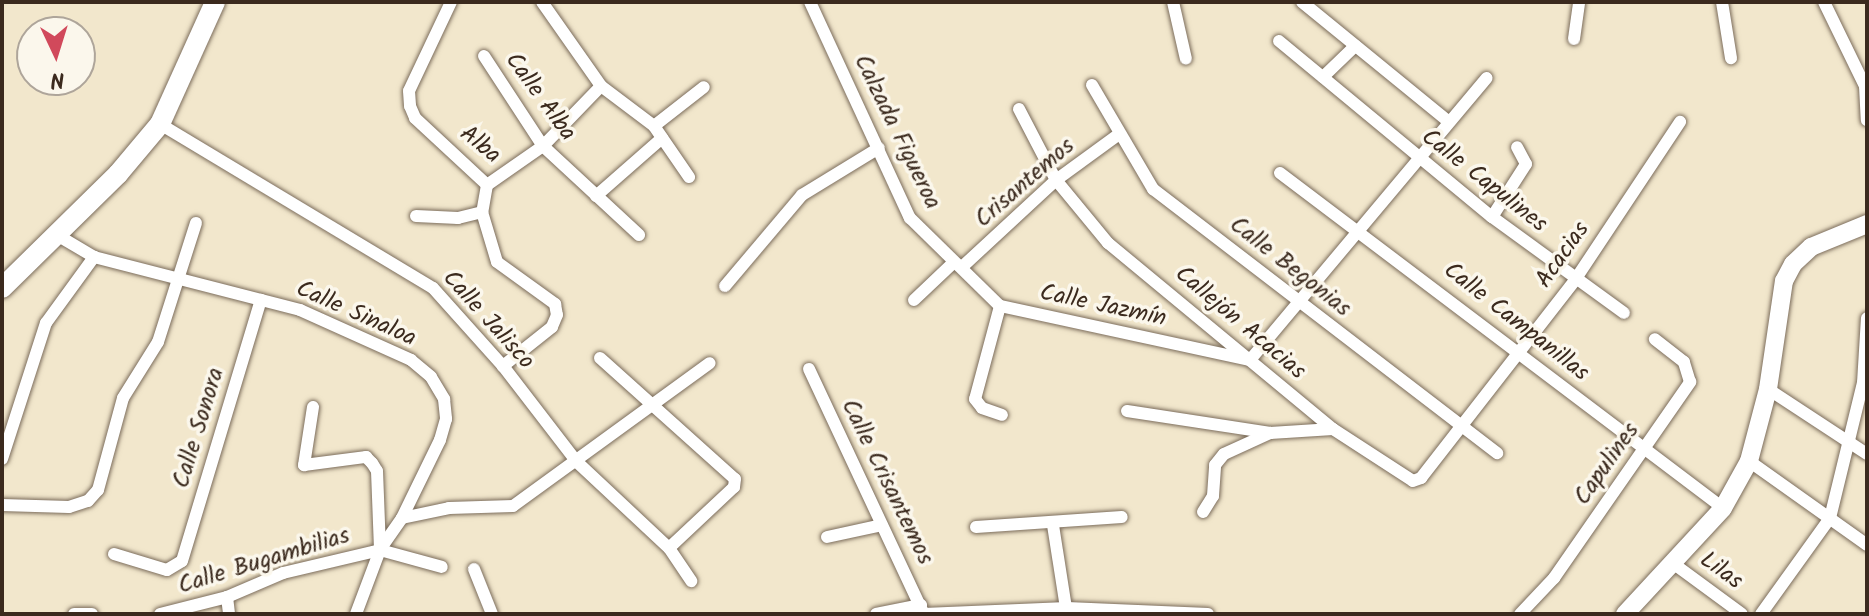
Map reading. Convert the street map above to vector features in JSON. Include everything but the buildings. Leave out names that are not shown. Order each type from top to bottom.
[{"type":"main road","points":[[2,288],[57,235],[160,124],[215,2]]},
{"type":"street","name":"Alba","points":[[451,2],[409,91],[415,118],[487,185],[543,146],[601,86]]},
{"type":"street","points":[[542,2],[601,86],[654,126],[689,177]]},
{"type":"street","name":"Calzada Figueroa","points":[[810,2],[910,218],[958,265]]},
{"type":"street","points":[[1173,2],[1186,59]]},
{"type":"street","points":[[1302,2],[1448,121]]},
{"type":"street","points":[[1574,39],[1579,2]]},
{"type":"street","points":[[1722,2],[1731,58]]},
{"type":"street","points":[[1824,2],[1865,86],[1867,120]]},
{"type":"street","name":"Calle Capulines","points":[[1279,41],[1492,217],[1624,313]]},
{"type":"street","points":[[1323,77],[1355,46]]},
{"type":"street","name":"Calle Alba","points":[[484,56],[543,146],[639,235]]},
{"type":"street","points":[[1250,360],[1487,78]]},
{"type":"street","name":"Calle Begonias","points":[[1092,85],[1118,135],[1153,189],[1497,453]]},
{"type":"street","points":[[654,126],[704,87]]},
{"type":"street","name":"Callejón Acacias","points":[[1019,109],[1056,180],[1108,243],[1333,429],[1413,481]]},
{"type":"street","name":"Acacias","points":[[1413,481],[1575,280],[1680,122]]},
{"type":"street","name":"Calle Jalisco","points":[[160,124],[433,288],[503,366],[577,462],[669,548],[691,581]]},
{"type":"street","name":"Crisantemos","points":[[914,300],[1056,180],[1118,135]]},
{"type":"street","points":[[596,196],[662,138]]},
{"type":"street","points":[[1492,217],[1526,164],[1517,147]]},
{"type":"street","points":[[725,286],[802,195],[879,148]]},
{"type":"street","name":"Calle Campanillas","points":[[1280,173],[1723,508]]},
{"type":"street","points":[[487,185],[482,212],[497,262],[555,304],[557,315],[552,327],[503,366]]},
{"type":"street","points":[[416,216],[458,218],[482,212]]},
{"type":"street","points":[[2,505],[69,507],[88,501],[98,490],[123,398],[158,342],[196,223]]},
{"type":"street","points":[[1625,614],[1723,508],[1749,461],[1768,389],[1784,281],[1793,264],[1811,247],[1867,224]]},
{"type":"street","name":"Calle Sinaloa","points":[[57,235],[94,257],[179,275],[300,310],[411,360],[431,377],[444,399],[446,419],[402,518],[380,550],[356,614]]},
{"type":"street","points":[[2,459],[46,323],[94,257]]},
{"type":"street","points":[[958,265],[1000,306],[975,399],[1002,415]]},
{"type":"street","name":"Calle Sonora","points":[[114,554],[177,568],[261,300]]},
{"type":"street","name":"Calle Jazmín","points":[[1000,306],[1250,360]]},
{"type":"street","points":[[1761,614],[1830,518],[1863,383],[1867,318]]},
{"type":"street","name":"Capulines","points":[[1520,614],[1554,578],[1690,382],[1684,362],[1655,339]]},
{"type":"street","points":[[600,358],[735,479],[734,487],[669,548]]},
{"type":"street","points":[[402,518],[449,508],[513,506],[710,363]]},
{"type":"street","name":"Calle Crisantemos","points":[[809,369],[923,611]]},
{"type":"street","points":[[1768,389],[1867,454]]},
{"type":"street","points":[[313,407],[304,465],[366,457],[377,471],[380,550],[442,567]]},
{"type":"street","points":[[1127,411],[1270,433],[1333,429]]},
{"type":"street","points":[[1203,512],[1213,496],[1215,465],[1224,454],[1270,433]]},
{"type":"street","points":[[1749,461],[1867,545]]},
{"type":"street","points":[[976,527],[1053,525],[1122,517]]},
{"type":"street","points":[[827,537],[882,525]]},
{"type":"street","points":[[1053,525],[1067,611]]},
{"type":"street","name":"Calle Bugambilias","points":[[160,614],[227,597],[283,573],[380,550]]},
{"type":"street","name":"Lilas","points":[[1674,564],[1742,614]]},
{"type":"street","points":[[474,569],[492,614]]},
{"type":"street","points":[[227,597],[229,614]]},
{"type":"street","points":[[876,614],[923,611],[1208,614]]},
{"type":"street","points":[[74,614],[92,614]]}]
